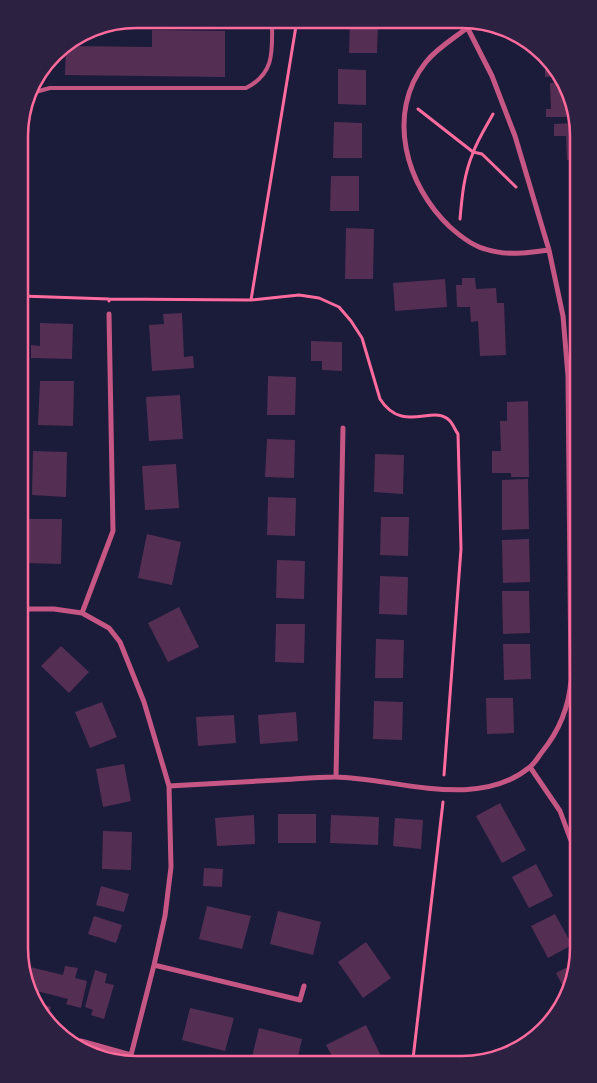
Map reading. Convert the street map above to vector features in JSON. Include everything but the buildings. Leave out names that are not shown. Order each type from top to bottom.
[{"type":"street","points":[[549,250],[518,254],[484,249],[459,234],[432,207],[413,175],[404,145],[404,115],[413,84],[425,63],[438,49],[467,28],[492,76],[515,136],[549,250],[563,316],[568,376],[570,530]]},
{"type":"street","points":[[82,613],[113,530],[109,314]]},
{"type":"street","points":[[336,777],[343,428]]},
{"type":"street","points":[[28,609],[54,608],[82,613],[108,628],[120,642],[144,702],[168,786],[171,867],[165,916],[154,966],[130,1055],[85,1042]]},
{"type":"street","points":[[168,786],[336,777],[444,789],[469,790],[493,785],[514,777],[530,767],[550,742],[564,716],[569,700]]},
{"type":"street","points":[[530,767],[560,811],[569,836]]},
{"type":"street","points":[[154,966],[300,1000],[304,986]]},
{"type":"lane","points":[[37,91],[50,88],[246,88],[259,82],[267,69],[272,51],[272,28]]},
{"type":"path","points":[[251,300],[296,28]]},
{"type":"path","points":[[459,234],[461,198],[466,172],[473,152],[501,99]]},
{"type":"path","points":[[408,101],[473,152],[482,154],[536,207]]},
{"type":"path","points":[[28,296],[251,300],[299,295],[319,298],[339,307],[362,338],[380,399],[385,408],[395,414],[408,418],[437,414],[449,419],[458,434],[461,549],[444,789],[413,1056]]},
{"type":"path","points":[[109,298],[109,314]]}]
